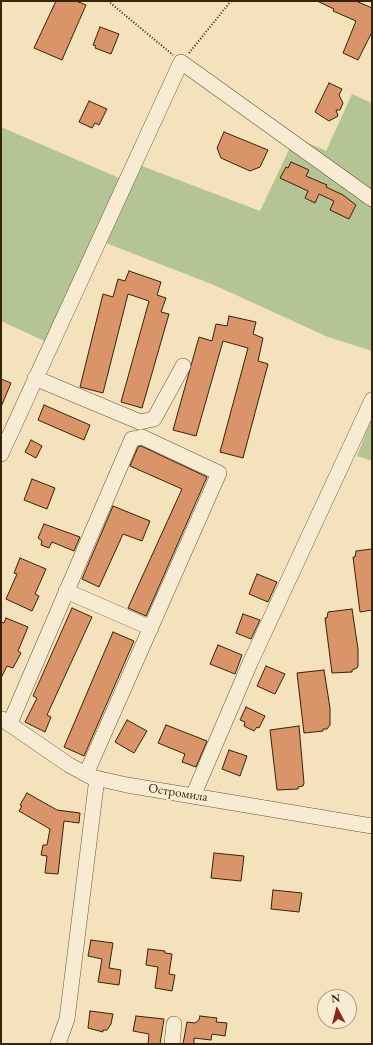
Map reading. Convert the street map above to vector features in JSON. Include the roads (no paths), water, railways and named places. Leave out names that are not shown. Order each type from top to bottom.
[{"type":"street","points":[[1,454],[181,62],[372,199]]},
{"type":"street","points":[[36,378],[140,422],[154,418],[182,366]]},
{"type":"street","points":[[193,796],[250,663],[372,400]]},
{"type":"street","points":[[5,721],[66,591],[132,439],[142,437],[219,474],[151,628],[92,776],[67,1019],[58,1044]]},
{"type":"street","points":[[66,591],[151,628]]},
{"type":"street","name":"Остромила","points":[[5,721],[69,765],[92,776],[193,796],[372,826]]},
{"type":"street","points":[[172,1044],[174,1024]]}]
